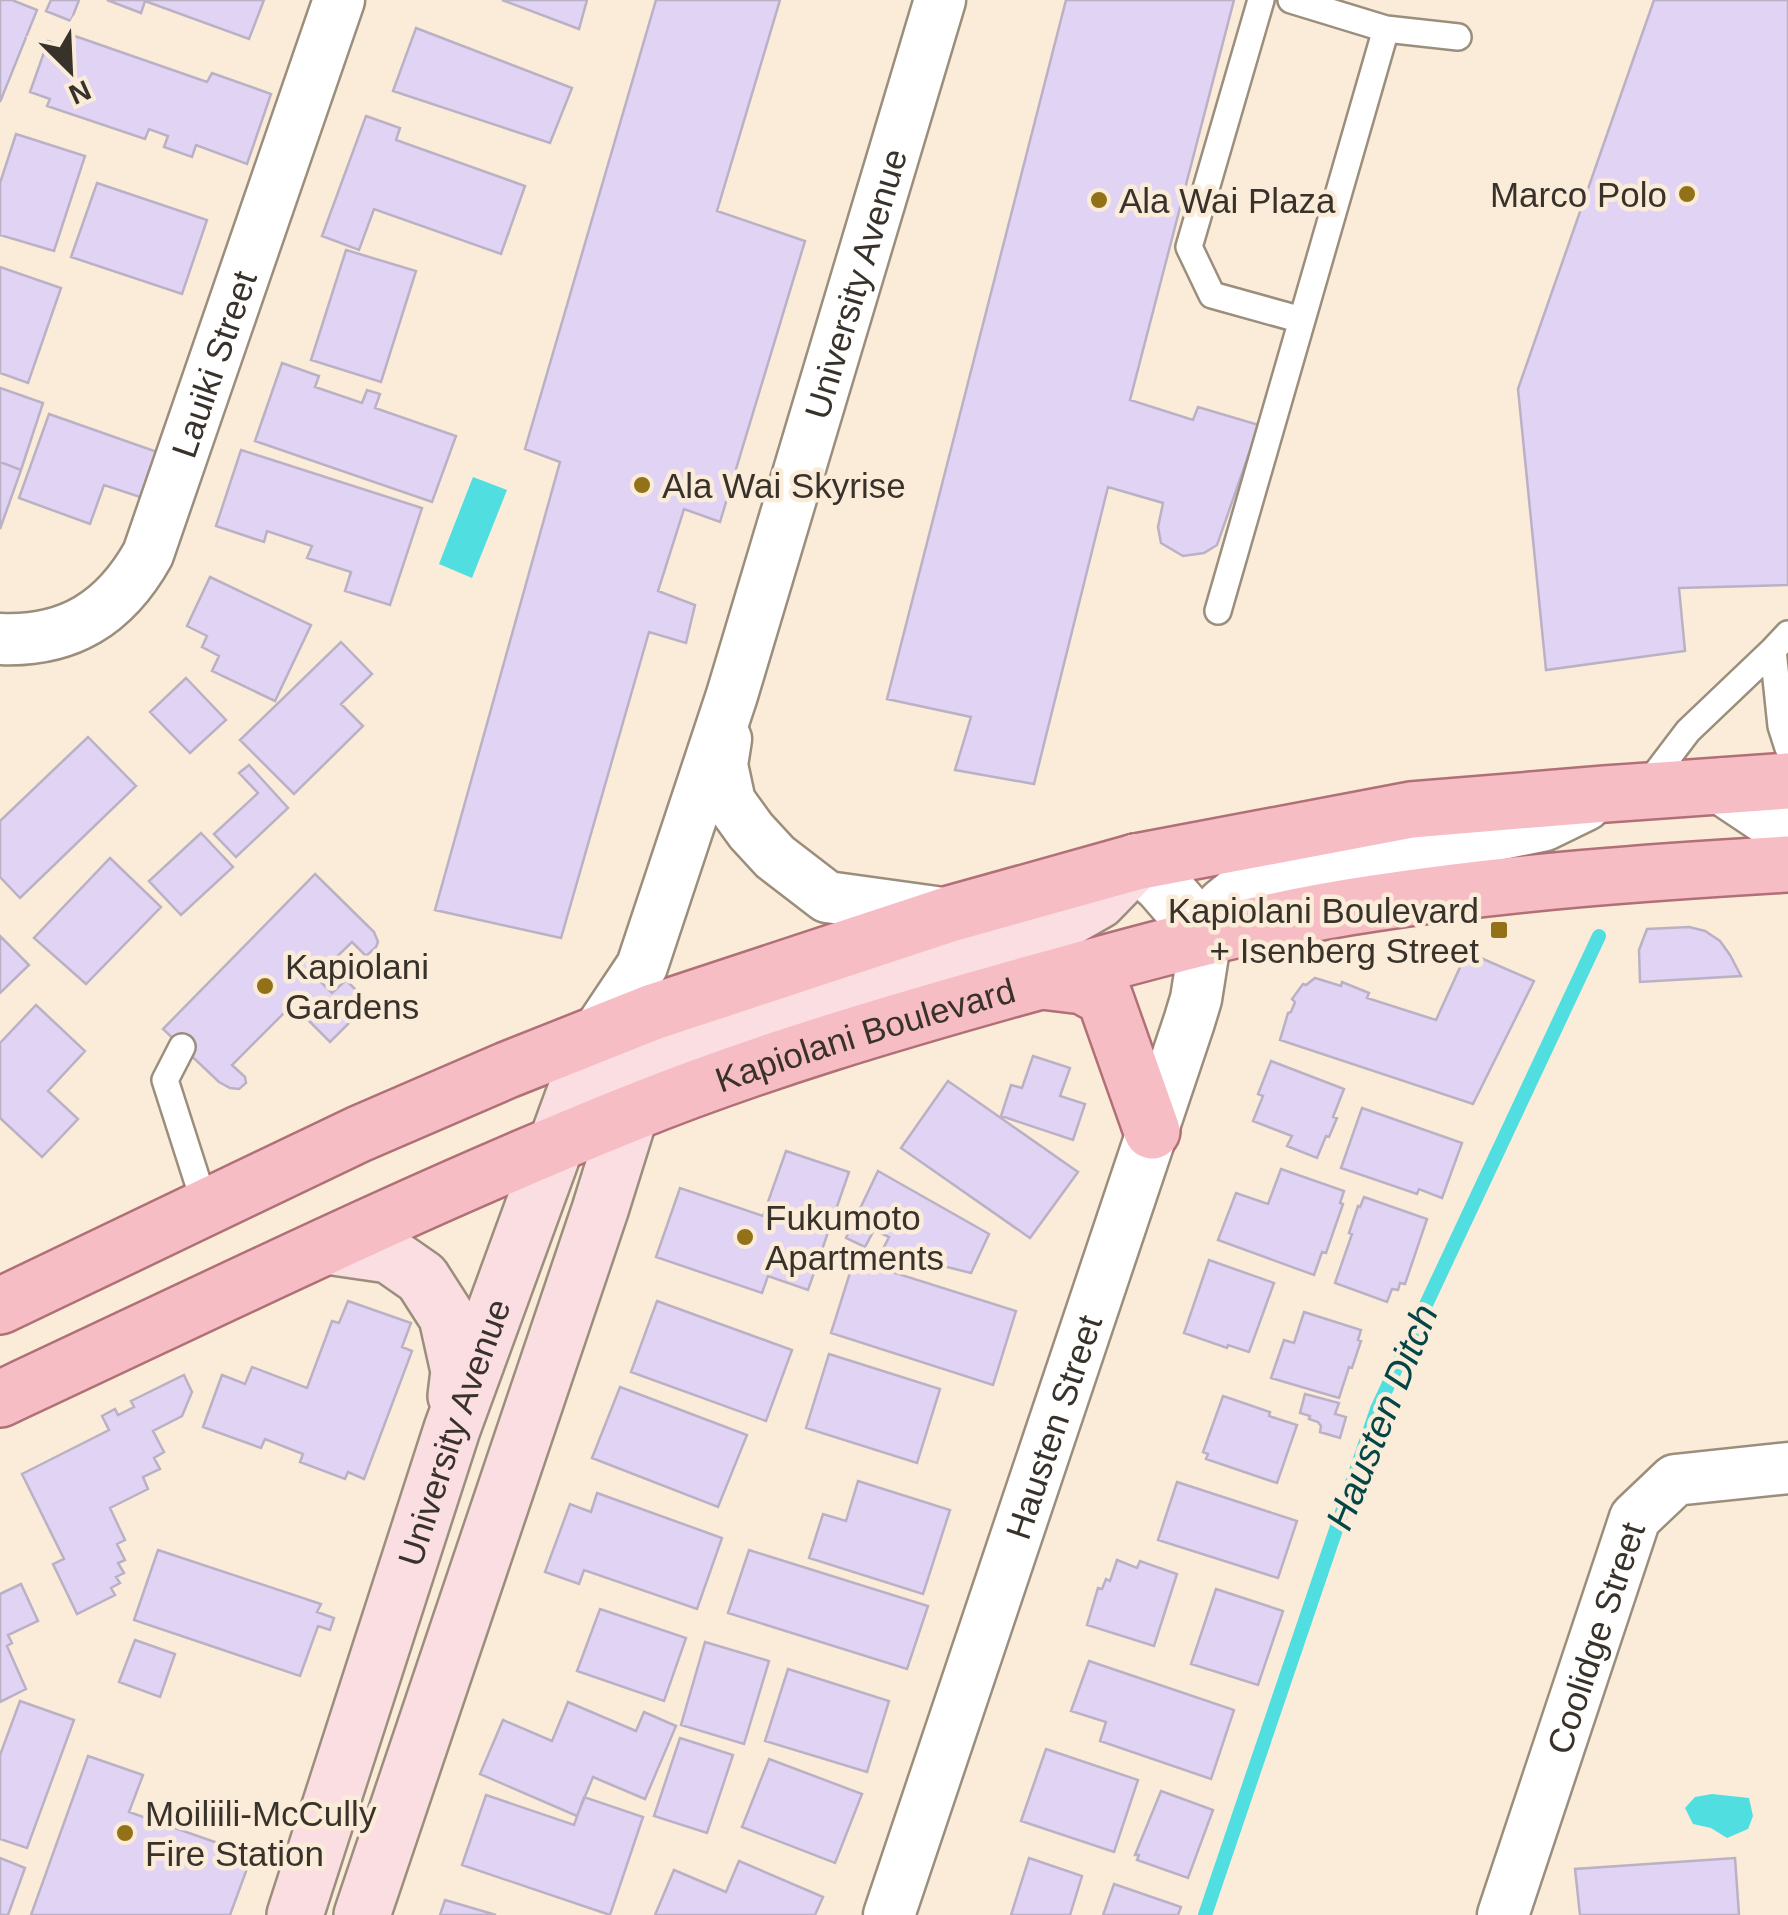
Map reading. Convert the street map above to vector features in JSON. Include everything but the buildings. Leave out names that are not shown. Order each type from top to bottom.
[{"type":"main road","points":[[0,1306],[359,1134],[596,1035],[648,989],[950,914],[1136,862],[1411,810],[1788,782]]},
{"type":"main road","points":[[636,1089],[706,1040],[1037,936],[1098,901],[1136,862]]},
{"type":"main road","name":"Kapiolani Boulevard","points":[[0,1400],[327,1246],[556,1145],[636,1089],[812,1048],[1206,936],[1372,903],[1630,873],[1788,864]]},
{"type":"main road","points":[[1042,981],[1083,986],[1105,998],[1152,1131]]},
{"type":"main road","name":"University Avenue","points":[[362,1915],[588,1246],[636,1089],[648,989]]},
{"type":"main road","name":"University Avenue","points":[[295,1915],[452,1429],[596,1035]]},
{"type":"main road","points":[[327,1246],[389,1255],[422,1278],[448,1317],[460,1372],[452,1429]]},
{"type":"street","name":"Lauiki Street","points":[[0,639],[46,636],[88,620],[124,592],[148,554],[339,0]]},
{"type":"street","name":"University Avenue","points":[[648,989],[940,0]]},
{"type":"street","points":[[732,694],[722,765],[730,802],[775,858],[827,897],[950,914]]},
{"type":"street","points":[[1722,786],[1788,830]]},
{"type":"street","points":[[1136,862],[1162,885],[1206,936],[1224,906],[1245,889],[1269,878],[1393,849],[1542,823],[1624,792]]},
{"type":"street","name":"Hausten Street","points":[[889,1915],[1196,999],[1206,936]]},
{"type":"street","name":"Coolidge Street","points":[[1503,1915],[1635,1518],[1675,1480],[1788,1468]]},
{"type":"lane","points":[[1262,0],[1190,247],[1212,295],[1302,320]]},
{"type":"lane","points":[[1290,0],[1386,29],[1458,38]]},
{"type":"lane","points":[[1218,611],[1386,29]]},
{"type":"lane","points":[[1780,642],[1781,726],[1788,748]]},
{"type":"lane","points":[[1624,792],[1780,642]]},
{"type":"lane","points":[[182,1047],[164,1080],[206,1208]]},
{"type":"water","points":[[473,477],[507,490],[472,578],[439,564]]},
{"type":"water","points":[[1712,1794],[1749,1798],[1753,1816],[1748,1829],[1727,1838],[1711,1828],[1693,1824],[1685,1808],[1695,1797]]},
{"type":"waterway","name":"Hausten Ditch","points":[[1205,1915],[1377,1409],[1599,936]]},
{"type":"place","name":"Marco Polo","points":[[1687,194]]},
{"type":"place","name":"Ala Wai Plaza","points":[[1099,200]]},
{"type":"place","name":"Ala Wai Skyrise","points":[[642,485]]},
{"type":"place","name":"Kapiolani Boulevard + Isenberg Street","points":[[1499,930]]},
{"type":"place","name":"Kapiolani Gardens","points":[[265,986]]},
{"type":"place","name":"Fukumoto Apartments","points":[[745,1237]]},
{"type":"place","name":"Moiliili-McCully Fire Station","points":[[125,1833]]}]
